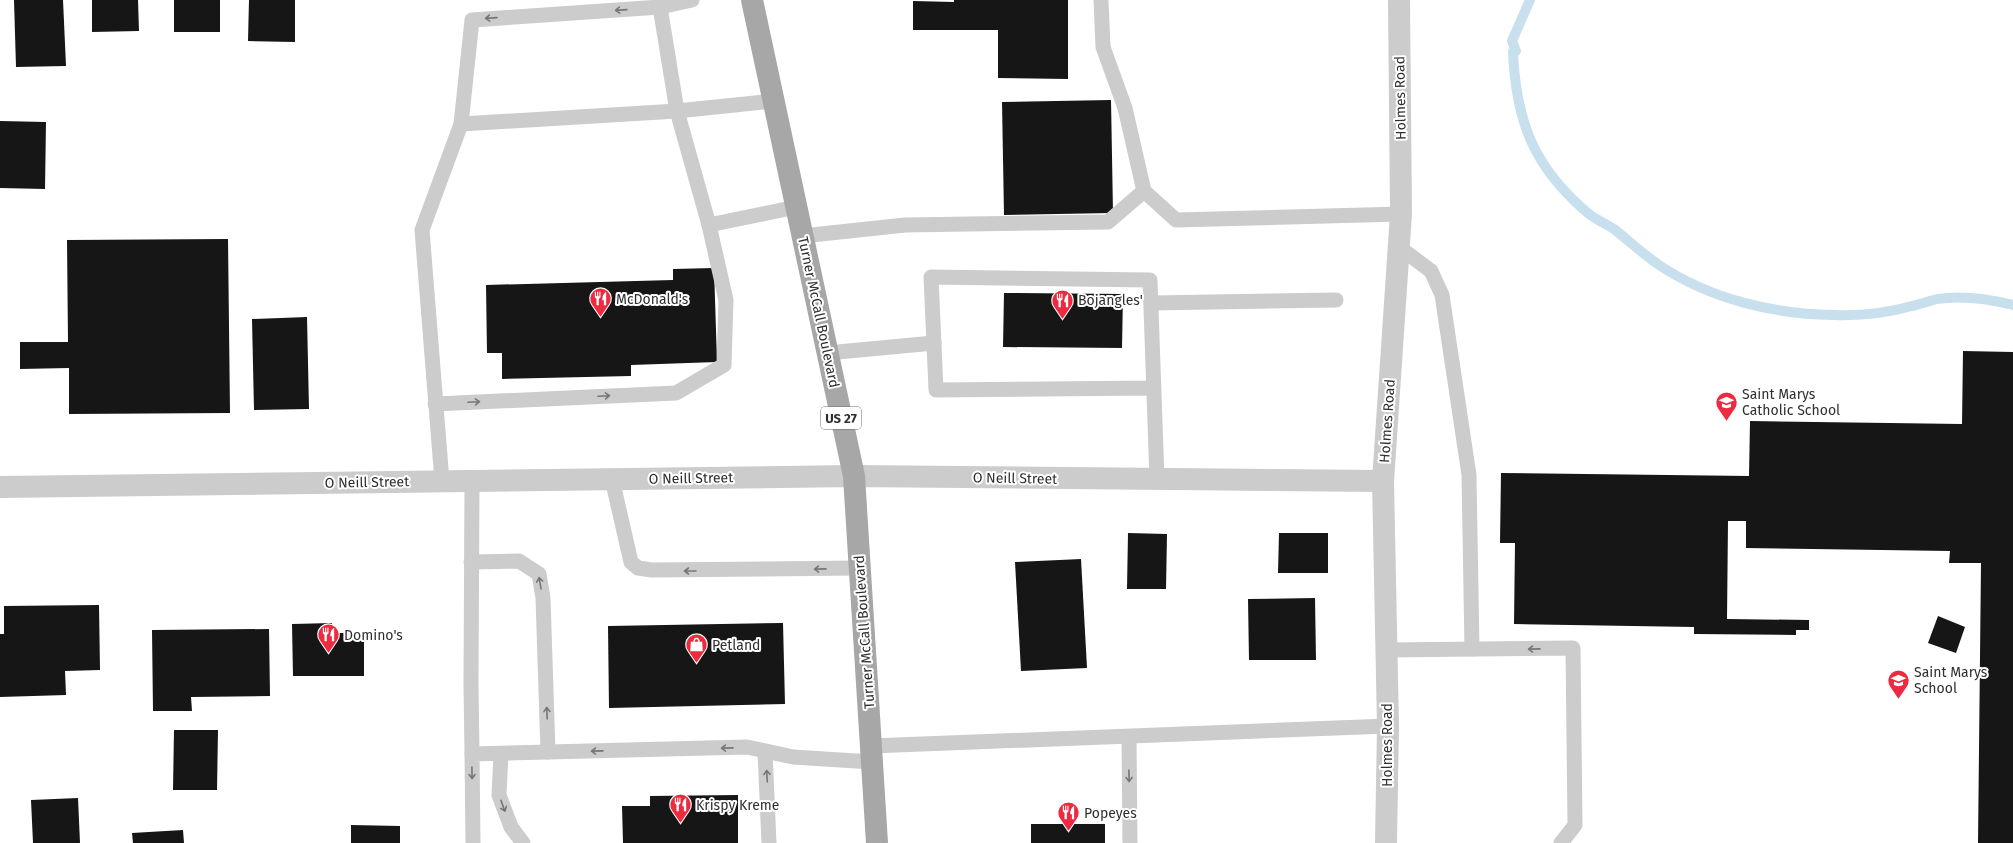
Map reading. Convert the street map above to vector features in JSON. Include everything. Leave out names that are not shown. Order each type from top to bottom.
[{"type":"main road","name":"Turner McCall Boulevard","points":[[752,0],[854,476],[877,843]]},
{"type":"street","name":"Holmes Road","points":[[1386,843],[1388,726],[1383,481],[1401,214],[1399,0]]},
{"type":"street","name":"O Neill Street","points":[[0,487],[854,476],[1383,481]]},
{"type":"lane","points":[[442,481],[422,230],[461,124],[472,20],[660,7],[692,0]]},
{"type":"lane","points":[[1101,0],[1103,47],[1124,108],[1144,191],[1176,220],[1401,214]]},
{"type":"lane","points":[[435,404],[676,392],[724,365],[726,300],[709,225],[677,111],[660,7]]},
{"type":"lane","points":[[461,124],[677,111],[773,101]]},
{"type":"lane","points":[[802,236],[905,225],[1108,222],[1144,191]]},
{"type":"lane","points":[[709,225],[796,207]]},
{"type":"lane","points":[[1399,247],[1431,271],[1442,295],[1469,475],[1472,649]]},
{"type":"lane","points":[[1154,388],[936,390],[931,276],[1150,280],[1154,388],[1157,479]]},
{"type":"lane","points":[[1151,303],[1336,300]]},
{"type":"lane","points":[[827,353],[934,343]]},
{"type":"lane","points":[[612,479],[631,562],[638,568],[652,570],[692,571],[859,568]]},
{"type":"lane","points":[[472,481],[471,562],[473,843]]},
{"type":"lane","points":[[471,562],[519,561],[539,574],[543,598],[548,752]]},
{"type":"lane","points":[[1386,650],[1573,648],[1575,825],[1561,843]]},
{"type":"lane","points":[[472,754],[747,748],[793,757],[872,754],[1129,737],[1388,726]]},
{"type":"lane","points":[[1129,737],[1130,843]]},
{"type":"lane","points":[[765,752],[769,843]]},
{"type":"lane","points":[[501,754],[499,795],[511,827],[523,843]]},
{"type":"building","points":[[14,0],[63,0],[66,66],[16,67]]},
{"type":"building","points":[[92,0],[138,0],[139,31],[92,32]]},
{"type":"building","points":[[174,0],[220,0],[220,32],[174,32]]},
{"type":"building","points":[[249,0],[295,0],[295,42],[248,41]]},
{"type":"building","points":[[954,0],[1068,0],[1068,79],[998,78],[998,30],[913,30],[913,1],[954,2]]},
{"type":"building","points":[[1111,100],[1113,213],[1004,215],[1002,102]]},
{"type":"building","points":[[0,121],[46,122],[45,189],[0,188]]},
{"type":"building","points":[[228,239],[230,413],[69,414],[69,368],[20,369],[20,342],[68,342],[67,240]]},
{"type":"building","name":"McDonald's","points":[[714,268],[717,362],[631,365],[631,376],[502,379],[502,353],[487,353],[486,285],[673,280],[673,269]]},
{"type":"building","name":"Bojangles'","points":[[1004,293],[1123,294],[1122,348],[1003,347]]},
{"type":"building","points":[[307,317],[309,409],[254,410],[252,319]]},
{"type":"building","points":[[1963,351],[2013,352],[2013,843],[1978,843],[1981,563],[1949,563],[1950,551],[1746,548],[1746,521],[1728,521],[1727,619],[1809,620],[1809,630],[1796,630],[1796,635],[1694,634],[1694,627],[1514,624],[1515,543],[1500,543],[1501,473],[1749,476],[1750,421],[1962,424]]},
{"type":"building","points":[[1128,533],[1167,534],[1166,589],[1127,589]]},
{"type":"building","points":[[1279,533],[1328,533],[1328,573],[1278,573]]},
{"type":"building","points":[[1081,559],[1087,668],[1021,671],[1015,562]]},
{"type":"building","points":[[1315,598],[1316,660],[1249,660],[1248,599]]},
{"type":"building","points":[[99,605],[100,670],[65,671],[66,695],[0,697],[0,634],[4,634],[4,606]]},
{"type":"building","points":[[1938,616],[1965,627],[1956,653],[1928,643]]},
{"type":"building","name":"Domino's","points":[[332,623],[332,633],[364,633],[364,676],[293,676],[292,624]]},
{"type":"building","name":"Petland","points":[[783,623],[785,704],[609,708],[608,626]]},
{"type":"building","points":[[269,629],[270,696],[191,697],[192,711],[153,711],[152,630]]},
{"type":"building","points":[[174,730],[218,730],[217,790],[173,790]]},
{"type":"building","name":"Krispy Kreme","points":[[738,795],[738,843],[623,843],[622,806],[650,806],[650,796]]},
{"type":"building","points":[[78,798],[80,843],[33,843],[31,800]]},
{"type":"building","name":"Popeyes","points":[[1031,824],[1105,824],[1105,843],[1031,843]]},
{"type":"building","points":[[351,825],[400,826],[400,843],[351,843]]},
{"type":"building","points":[[183,830],[184,843],[133,843],[132,833]]},
{"type":"waterway","points":[[1530,0],[1512,41],[1516,51],[1513,52],[1518,100],[1524,122],[1532,142],[1554,179],[1570,197],[1589,214],[1614,229],[1659,265],[1699,287],[1743,302],[1788,312],[1853,315],[1883,312],[1937,299],[1956,297],[1985,299],[2013,305]]},
{"type":"place","name":"McDonald's","points":[[601,318]]},
{"type":"place","name":"Bojangles'","points":[[1063,320]]},
{"type":"place","name":"Saint Marys Catholic School","points":[[1726,422]]},
{"type":"place","name":"Domino's","points":[[329,654]]},
{"type":"place","name":"Petland","points":[[696,664]]},
{"type":"place","name":"Saint Marys School","points":[[1898,700]]},
{"type":"place","name":"Krispy Kreme","points":[[680,824]]},
{"type":"place","name":"Popeyes","points":[[1068,832]]}]
